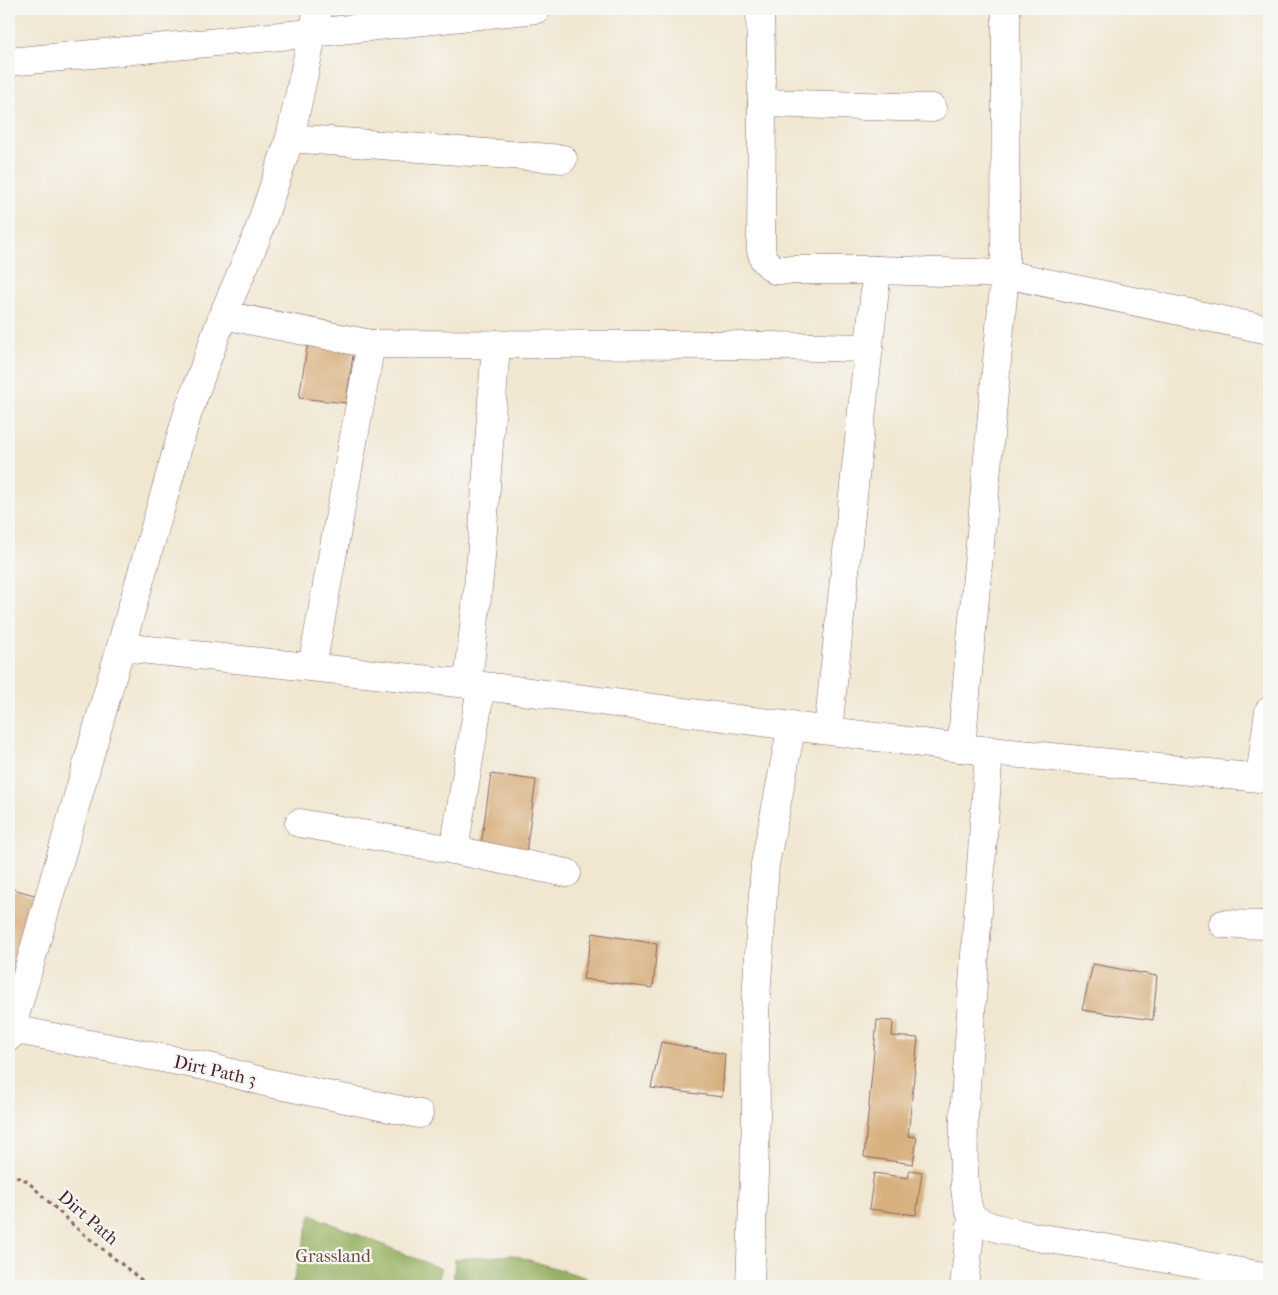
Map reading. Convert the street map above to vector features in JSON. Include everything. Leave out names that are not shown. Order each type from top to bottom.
[{"type":"street","points":[[9,62],[315,21],[538,9]]},
{"type":"street","points":[[760,9],[762,104],[760,250],[764,260],[775,270],[878,270],[1005,274],[1269,330]]},
{"type":"street","points":[[960,748],[1005,274],[1006,9]]},
{"type":"street","points":[[10,1033],[188,412],[223,315],[256,239],[290,138],[315,21]]},
{"type":"street","points":[[762,104],[932,108]]},
{"type":"street","points":[[290,138],[563,159]]},
{"type":"street","points":[[828,730],[878,270]]},
{"type":"street","points":[[223,315],[371,344],[869,348]]},
{"type":"street","points":[[312,667],[371,344]]},
{"type":"street","points":[[454,850],[475,686],[481,558],[496,344]]},
{"type":"street","points":[[121,647],[475,686],[792,725],[960,748],[1264,778],[1269,712]]},
{"type":"street","points":[[750,1286],[756,1117],[755,1014],[765,864],[792,725]]},
{"type":"street","points":[[964,1286],[972,1217],[967,1206],[964,1174],[964,1116],[989,750]]},
{"type":"street","points":[[299,823],[454,850],[567,873]]},
{"type":"street","points":[[1223,924],[1269,925]]},
{"type":"street","name":"Dirt Path 3","points":[[10,1033],[209,1067],[269,1083],[419,1114]]},
{"type":"street","points":[[972,1217],[982,1223],[1023,1234],[1269,1277]]},
{"type":"path","name":"Dirt Path","points":[[9,1173],[27,1181],[75,1227],[149,1286]]},
{"type":"green space","name":"Grassland","points":[[311,1215],[441,1269],[438,1286],[292,1286]]},
{"type":"green space","points":[[513,1255],[584,1277],[600,1286],[453,1286],[455,1259]]},
{"type":"building","points":[[308,341],[354,348],[346,403],[299,398]]},
{"type":"building","points":[[491,774],[536,780],[525,860],[480,852]]},
{"type":"building","points":[[9,888],[38,896],[12,980],[9,979]]},
{"type":"building","points":[[593,933],[657,944],[653,988],[583,979]]},
{"type":"building","points":[[1093,964],[1157,976],[1153,1020],[1082,1010]]},
{"type":"building","points":[[877,1020],[893,1021],[892,1036],[918,1038],[908,1136],[917,1137],[913,1164],[864,1157]]},
{"type":"building","points":[[661,1042],[725,1054],[722,1097],[651,1088]]},
{"type":"building","points":[[910,1170],[922,1172],[916,1215],[869,1209],[874,1173],[908,1178]]}]
